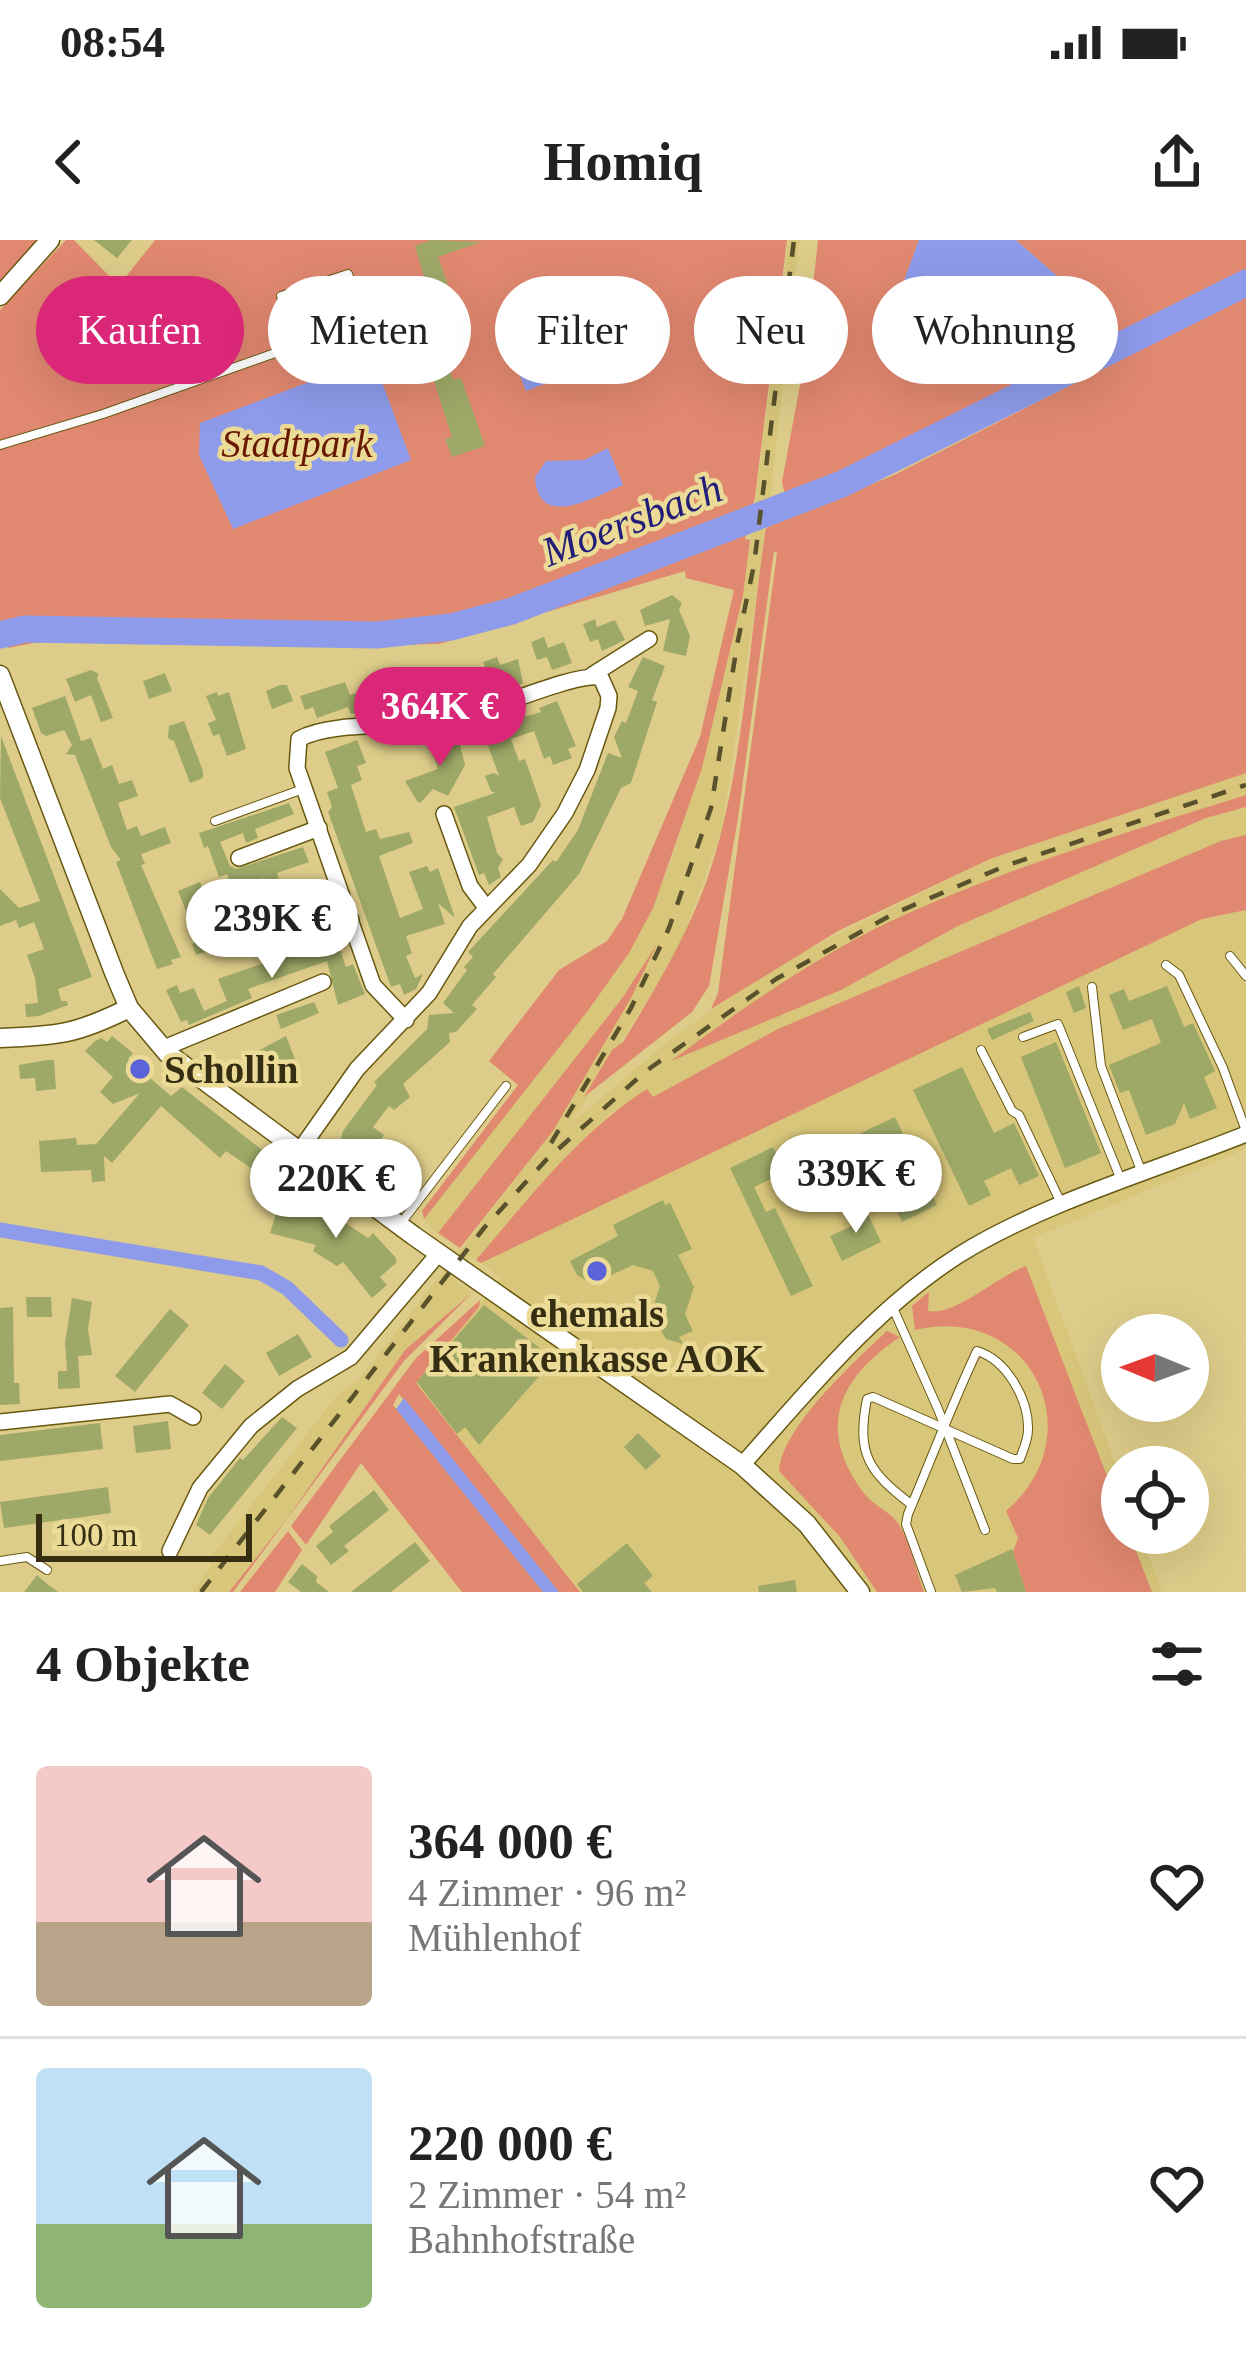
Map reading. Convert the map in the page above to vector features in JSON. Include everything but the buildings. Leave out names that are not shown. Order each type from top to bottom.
[{"type":"street","points":[[0,296],[50,240]]},
{"type":"street","points":[[406,1021],[374,985],[304,788],[295,748],[298,739],[306,734],[410,728],[456,719],[592,675],[650,639]]},
{"type":"street","points":[[300,1150],[357,1069],[406,1021],[485,907],[547,841],[587,770],[608,708],[601,678],[592,675]]},
{"type":"street","points":[[0,676],[129,1007],[164,1048],[400,1225],[742,1465],[807,1524],[860,1592]]},
{"type":"street","points":[[444,814],[470,886],[485,907]]},
{"type":"street","points":[[239,858],[319,828]]},
{"type":"street","points":[[278,946],[351,920]]},
{"type":"street","points":[[164,1048],[323,982]]},
{"type":"street","points":[[0,1038],[82,1031],[129,1007]]},
{"type":"street","points":[[742,1465],[892,1306],[962,1253],[1246,1132]]},
{"type":"street","points":[[170,1552],[200,1488],[251,1426],[297,1389],[350,1357],[439,1253]]},
{"type":"street","points":[[0,1422],[170,1404],[193,1417]]},
{"type":"lane","points":[[0,445],[103,414],[268,354]]},
{"type":"lane","points":[[215,820],[304,788]]},
{"type":"lane","points":[[1230,956],[1246,976]]},
{"type":"lane","points":[[1166,964],[1179,975],[1246,1132]]},
{"type":"lane","points":[[1092,987],[1101,1066],[1143,1174]]},
{"type":"lane","points":[[1023,1037],[1058,1024],[1122,1182]]},
{"type":"lane","points":[[981,1050],[1063,1207]]},
{"type":"lane","points":[[400,1225],[506,1086]]},
{"type":"lane","points":[[892,1306],[985,1530]]},
{"type":"lane","points":[[912,1505],[877,1479],[865,1457],[862,1423],[867,1399],[873,1396],[945,1426],[1020,1459],[1029,1433],[1023,1396],[985,1352],[977,1351],[945,1426],[912,1505],[906,1524],[931,1592]]},
{"type":"lane","points":[[0,1561],[28,1556],[47,1570]]},
{"type":"shaded area","points":[[789,240],[799,240],[795,276],[784,276]]},
{"type":"shaded area","points":[[770,384],[783,384],[722,830],[679,948],[569,1125],[673,1037],[782,962],[990,859],[1246,773],[1246,795],[1063,853],[945,898],[717,1027],[677,1057],[841,990],[958,926],[1206,818],[1246,807],[1246,835],[778,1029],[652,1098],[647,1090],[614,1110],[569,1153],[476,1260],[470,1256],[452,1278],[472,1293],[405,1350],[286,1520],[229,1592],[192,1592],[212,1565],[208,1561],[338,1394],[360,1378],[541,1147],[657,944],[623,997],[438,1233],[429,1226],[424,1219],[629,953],[667,872],[702,768],[748,558]]},
{"type":"shaded area","points":[[1246,910],[1246,1149],[1033,1238],[1109,1446],[1101,1446],[1101,1554],[1148,1554],[1162,1592],[581,1592],[415,1383],[501,1278],[481,1263],[1202,919]]},
{"type":"green space","points":[[0,240],[39,240],[0,287]]},
{"type":"green space","name":"Stadtpark","points":[[66,240],[74,240],[109,276],[36,276],[36,384],[244,384],[244,276],[127,276],[155,240],[787,240],[783,276],[694,276],[694,384],[769,384],[745,539],[750,540],[743,595],[702,768],[653,908],[629,953],[587,1012],[424,1219],[422,1211],[518,1085],[489,1061],[559,970],[607,941],[622,919],[700,737],[734,590],[686,578],[685,571],[439,644],[319,646],[118,638],[55,639],[8,648],[0,627],[0,310]]},
{"type":"green space","points":[[818,240],[919,240],[906,276],[872,276],[872,384],[1017,384],[786,499],[782,482],[800,384],[848,384],[848,276],[814,276]]},
{"type":"green space","points":[[1016,240],[1246,240],[1246,270],[1118,334],[1118,276],[1057,276]]},
{"type":"green space","points":[[1246,296],[1246,773],[990,859],[838,931],[711,1009],[718,993],[774,551],[738,818],[709,986],[692,1012],[584,1097],[658,983],[707,880],[738,751],[766,528],[894,475],[1073,384],[1118,384],[1118,361]]},
{"type":"green space","points":[[1246,795],[1246,807],[1206,818],[958,926],[841,990],[671,1061],[777,986],[889,922],[1021,868]]},
{"type":"green space","points":[[1246,835],[1246,910],[1202,919],[481,1263],[476,1260],[577,1146],[647,1089],[653,1097],[778,1029],[1221,841]]},
{"type":"green space","points":[[657,944],[553,1131],[460,1248],[438,1233],[623,997]]},
{"type":"green space","points":[[1026,1266],[1101,1461],[1101,1554],[1137,1554],[1152,1592],[1026,1592],[1013,1552],[1018,1538],[1006,1511],[1032,1480],[1046,1447],[1047,1413],[1037,1382],[1018,1355],[991,1336],[956,1327],[915,1330],[912,1306],[929,1292],[928,1311],[951,1308]]},
{"type":"green space","points":[[472,1293],[404,1361],[233,1592],[229,1592],[286,1520],[405,1350]]},
{"type":"green space","points":[[480,1300],[416,1383],[580,1592],[559,1592],[399,1394],[393,1405],[543,1592],[462,1592],[361,1463],[306,1545],[291,1526],[416,1358]]},
{"type":"green space","points":[[887,1331],[900,1337],[862,1369],[841,1405],[840,1446],[863,1492],[902,1529],[924,1592],[877,1592],[840,1537],[779,1471],[783,1454],[806,1415]]},
{"type":"green space","points":[[288,1531],[302,1550],[275,1592],[240,1592]]},
{"type":"water","points":[[919,240],[1016,240],[1057,276],[906,276]]},
{"type":"water","points":[[304,384],[383,384],[411,460],[233,529],[199,455],[200,423]]},
{"type":"water","points":[[608,448],[623,485],[569,506],[546,503],[538,493],[535,477],[546,461],[584,460]]},
{"type":"water","points":[[404,1398],[559,1592],[543,1592],[396,1409]]},
{"type":"waterway","name":"Moersbach","points":[[0,635],[25,629],[377,635],[451,627],[512,611],[842,484],[1246,283]]},
{"type":"waterway","points":[[0,1230],[261,1273],[287,1288],[341,1340]]},
{"type":"railway","points":[[551,1143],[631,1008],[669,928],[711,808],[754,565],[794,240]]},
{"type":"railway","points":[[201,1592],[484,1228],[547,1159],[646,1071],[776,979],[893,914],[1005,866],[1246,785]]},
{"type":"place","name":"Schollin","points":[[140,1069]]},
{"type":"place","name":"ehemals Krankenkasse AOK","points":[[597,1271]]}]
